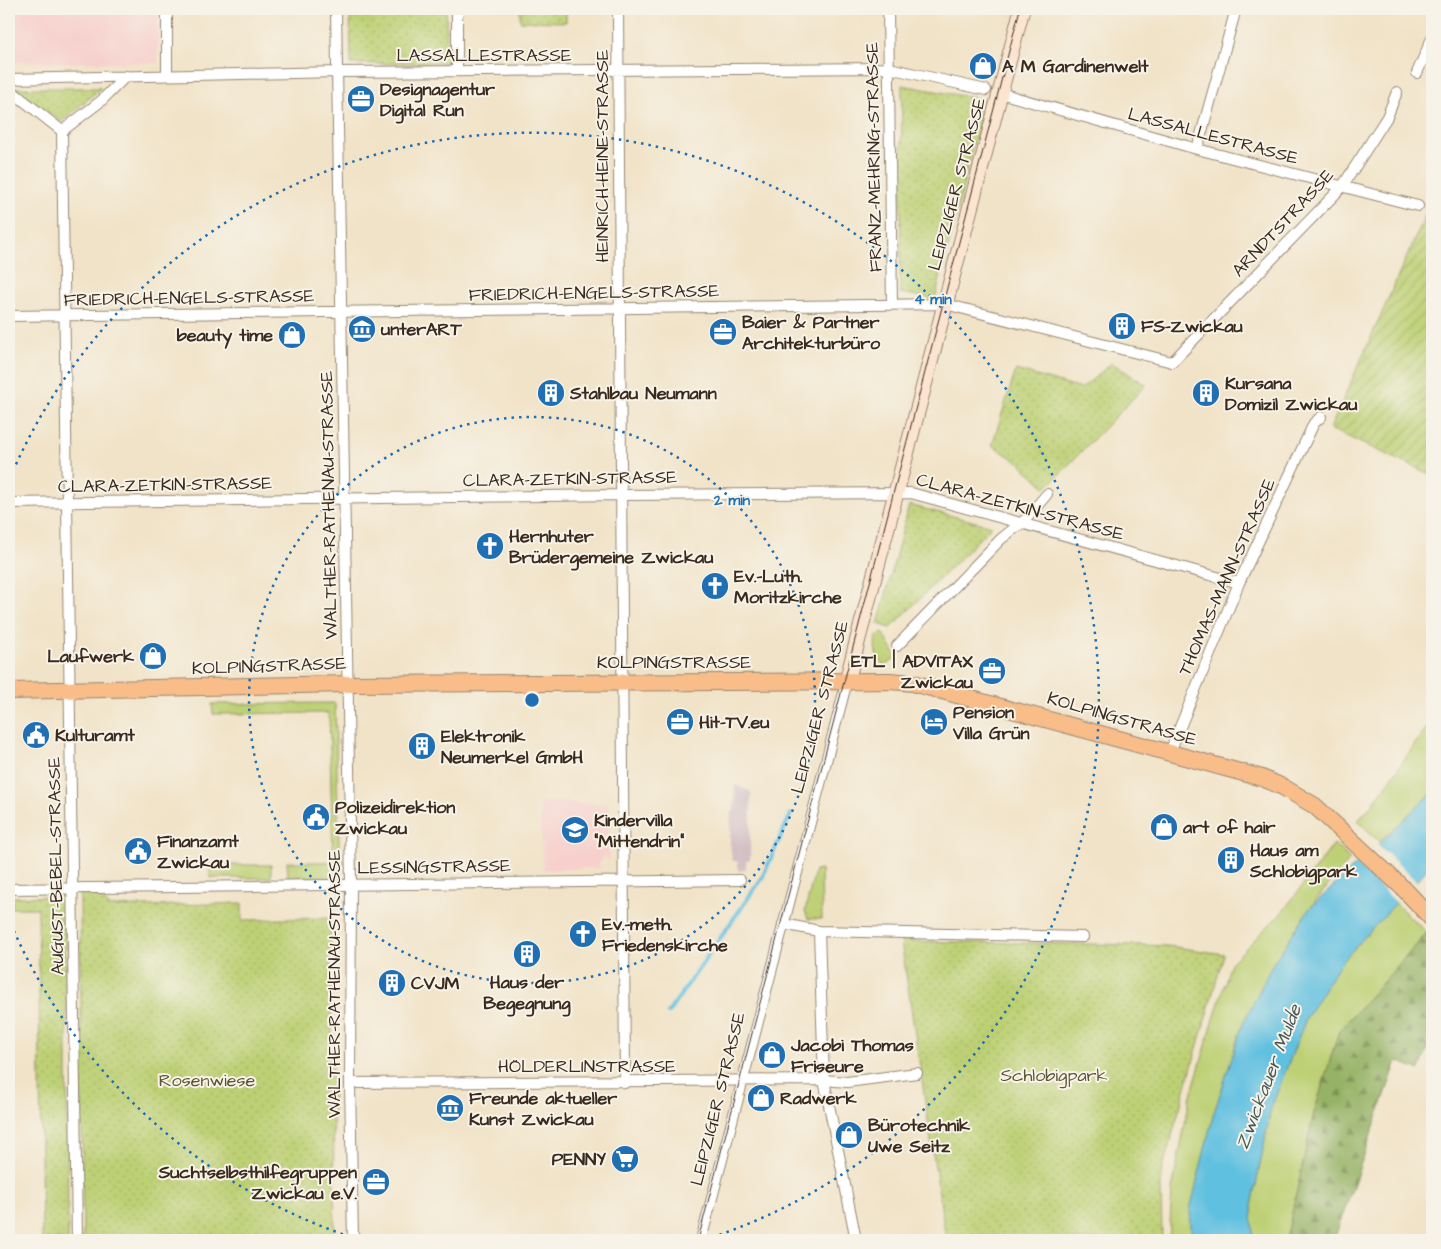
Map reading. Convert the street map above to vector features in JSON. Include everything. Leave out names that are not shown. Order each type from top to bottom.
[{"type":"main road","name":"KOLPINGSTRASSE","points":[[9,692],[348,684],[847,681],[913,683],[1262,778],[1283,787],[1319,809],[1406,890],[1432,919]]},
{"type":"street","points":[[167,9],[167,75]]},
{"type":"street","name":"WALTHER-RATHENAU-STRASSE","points":[[336,9],[351,884],[350,1083],[353,1240]]},
{"type":"street","points":[[457,9],[457,71]]},
{"type":"street","name":"HEINRICH-HEINE-STRASSE","points":[[618,9],[618,309],[625,1082]]},
{"type":"street","name":"FRANZ-MEHRING-STRASSE","points":[[888,9],[892,305]]},
{"type":"street","name":"LEIPZIGER STRASSE","points":[[701,1240],[945,304],[993,92],[1022,9]]},
{"type":"street","points":[[1197,149],[1236,9]]},
{"type":"street","points":[[1417,72],[1432,38]]},
{"type":"street","name":"LASSALLESTRASSE","points":[[9,79],[338,72],[888,68],[993,92],[1197,149],[1418,206]]},
{"type":"street","points":[[9,89],[62,131],[101,101],[126,76]]},
{"type":"street","name":"ARNDTSTRASSE","points":[[1172,362],[1342,187],[1387,117],[1397,92]]},
{"type":"street","name":"AUGUST-BEBEL-STRASSE","points":[[62,131],[70,503],[69,652],[77,1240]]},
{"type":"street","name":"FRIEDRICH-ENGELS-STRASSE","points":[[9,316],[65,317],[945,304],[1172,362]]},
{"type":"street","name":"THOMAS-MANN-STRASSE","points":[[1169,754],[1239,583],[1314,423],[1322,417]]},
{"type":"street","name":"CLARA-ZETKIN-STRASSE","points":[[9,503],[620,494],[911,493],[1239,583]]},
{"type":"street","points":[[897,646],[1001,539],[1021,523],[1047,494]]},
{"type":"street","name":"LESSINGSTRASSE","points":[[9,889],[740,880]]},
{"type":"street","points":[[783,924],[819,931],[1083,937]]},
{"type":"street","points":[[819,931],[824,1080],[856,1240]]},
{"type":"street","name":"HÖLDERLINSTRASSE","points":[[350,1083],[824,1080],[847,1082],[917,1073]]},
{"type":"shaded area","points":[[9,9],[159,9],[158,63],[9,62]]},
{"type":"shaded area","points":[[735,785],[751,792],[750,860],[746,861],[746,870],[738,871],[738,862],[732,860],[730,843],[731,811],[734,811]]},
{"type":"shaded area","name":"Kindervilla \"Mittendrin\"","points":[[540,802],[609,804],[609,860],[604,856],[598,865],[602,868],[543,870]]},
{"type":"green space","points":[[350,9],[446,9],[447,63],[351,64]]},
{"type":"green space","points":[[520,9],[566,9],[566,22],[520,21]]},
{"type":"green space","points":[[902,85],[985,100],[935,299],[900,293]]},
{"type":"green space","points":[[15,88],[101,88],[61,122]]},
{"type":"green space","points":[[1432,188],[1432,475],[1330,429],[1425,216]]},
{"type":"green space","points":[[1112,363],[1146,385],[1046,488],[1018,462],[992,445],[1016,370],[1081,389]]},
{"type":"green space","points":[[909,505],[992,526],[891,628],[878,624]]},
{"type":"green space","points":[[883,633],[897,658],[884,666],[877,655],[875,644],[876,636]]},
{"type":"green space","points":[[335,703],[340,876],[288,877],[287,862],[333,862],[329,713],[213,714],[212,704]]},
{"type":"green space","points":[[1432,721],[1432,793],[1380,842],[1358,821],[1378,797]]},
{"type":"green space","points":[[1334,844],[1350,859],[1309,909],[1272,965],[1242,1026],[1213,1116],[1190,1210],[1192,1240],[1169,1240],[1172,1190],[1190,1098],[1231,963],[1284,910]]},
{"type":"green space","points":[[210,865],[271,865],[271,878],[210,878]]},
{"type":"green space","points":[[821,870],[822,919],[808,919],[805,911],[815,871]]},
{"type":"green space","name":"Rosenwiese","points":[[94,893],[110,907],[242,903],[242,920],[330,918],[335,1240],[83,1240],[80,894]]},
{"type":"green space","points":[[66,896],[68,1240],[42,1240],[38,908],[9,908],[9,897]]},
{"type":"green space","points":[[1395,903],[1427,933],[1339,1031],[1314,1113],[1286,1240],[1253,1240],[1252,1206],[1271,1108],[1307,1016],[1339,965]]},
{"type":"green space","points":[[1427,933],[1432,937],[1432,1035],[1420,1070],[1397,1061],[1334,1240],[1286,1240],[1314,1113],[1339,1031]]},
{"type":"green space","name":"Schlobigpark","points":[[901,941],[1168,946],[1224,954],[1163,1167],[1161,1185],[1162,1240],[946,1240]]},
{"type":"water","name":"Zwickauer Mulde","points":[[1432,793],[1432,864],[1339,965],[1307,1016],[1271,1108],[1252,1206],[1253,1240],[1192,1240],[1190,1210],[1213,1116],[1242,1026],[1272,965],[1309,909]]},
{"type":"pier","points":[[1376,843],[1418,883],[1398,904],[1355,862]]},
{"type":"waterway","points":[[668,1013],[762,878],[791,814]]},
{"type":"tram line","points":[[698,1240],[1020,9]]},
{"type":"place","name":"A M Gardinenwelt","points":[[983,66]]},
{"type":"place","name":"Designagentur Digital Run","points":[[361,99]]},
{"type":"place","name":"FS-Zwickau","points":[[1122,326]]},
{"type":"place","name":"unterART","points":[[362,329]]},
{"type":"place","name":"Baier & Partner Architekturbüro","points":[[723,332]]},
{"type":"place","name":"beauty time","points":[[292,335]]},
{"type":"place","name":"Stahlbau Neumann","points":[[551,393]]},
{"type":"place","name":"Kursana Domizil Zwickau","points":[[1206,393]]},
{"type":"place","name":"Hernhuter Brüdergemeine Zwickau","points":[[490,546]]},
{"type":"place","name":"Ev.-Luth. Moritzkirche","points":[[715,586]]},
{"type":"place","name":"Laufwerk","points":[[153,656]]},
{"type":"place","name":"ETL | ADVITAX Zwickau","points":[[992,671]]},
{"type":"place","name":"Hit-TV.eu","points":[[680,722]]},
{"type":"place","name":"Pension Villa Grün","points":[[934,722]]},
{"type":"place","name":"Kulturamt","points":[[36,735]]},
{"type":"place","name":"Elektronik Neumerkel GmbH","points":[[422,746]]},
{"type":"place","name":"Polizeidirektion Zwickau","points":[[316,817]]},
{"type":"place","name":"art of hair","points":[[1164,827]]},
{"type":"place","name":"Kindervilla \"Mittendrin\"","points":[[575,830]]},
{"type":"place","name":"Finanzamt Zwickau","points":[[138,851]]},
{"type":"place","name":"Haus am Schlobigpark","points":[[1231,860]]},
{"type":"place","name":"Ev.-meth. Friedenskirche","points":[[583,934]]},
{"type":"place","name":"Haus der Begegnung","points":[[527,954]]},
{"type":"place","name":"CVJM","points":[[392,983]]},
{"type":"place","name":"Jacobi Thomas Friseure","points":[[772,1055]]},
{"type":"place","name":"Radwerk","points":[[761,1098]]},
{"type":"place","name":"Freunde aktueller Kunst Zwickau","points":[[450,1108]]},
{"type":"place","name":"Bürotechnik Uwe Seitz","points":[[849,1135]]},
{"type":"place","name":"PENNY","points":[[625,1159]]},
{"type":"place","name":"Suchtselbsthilfegruppen Zwickau e.V.","points":[[376,1182]]}]
